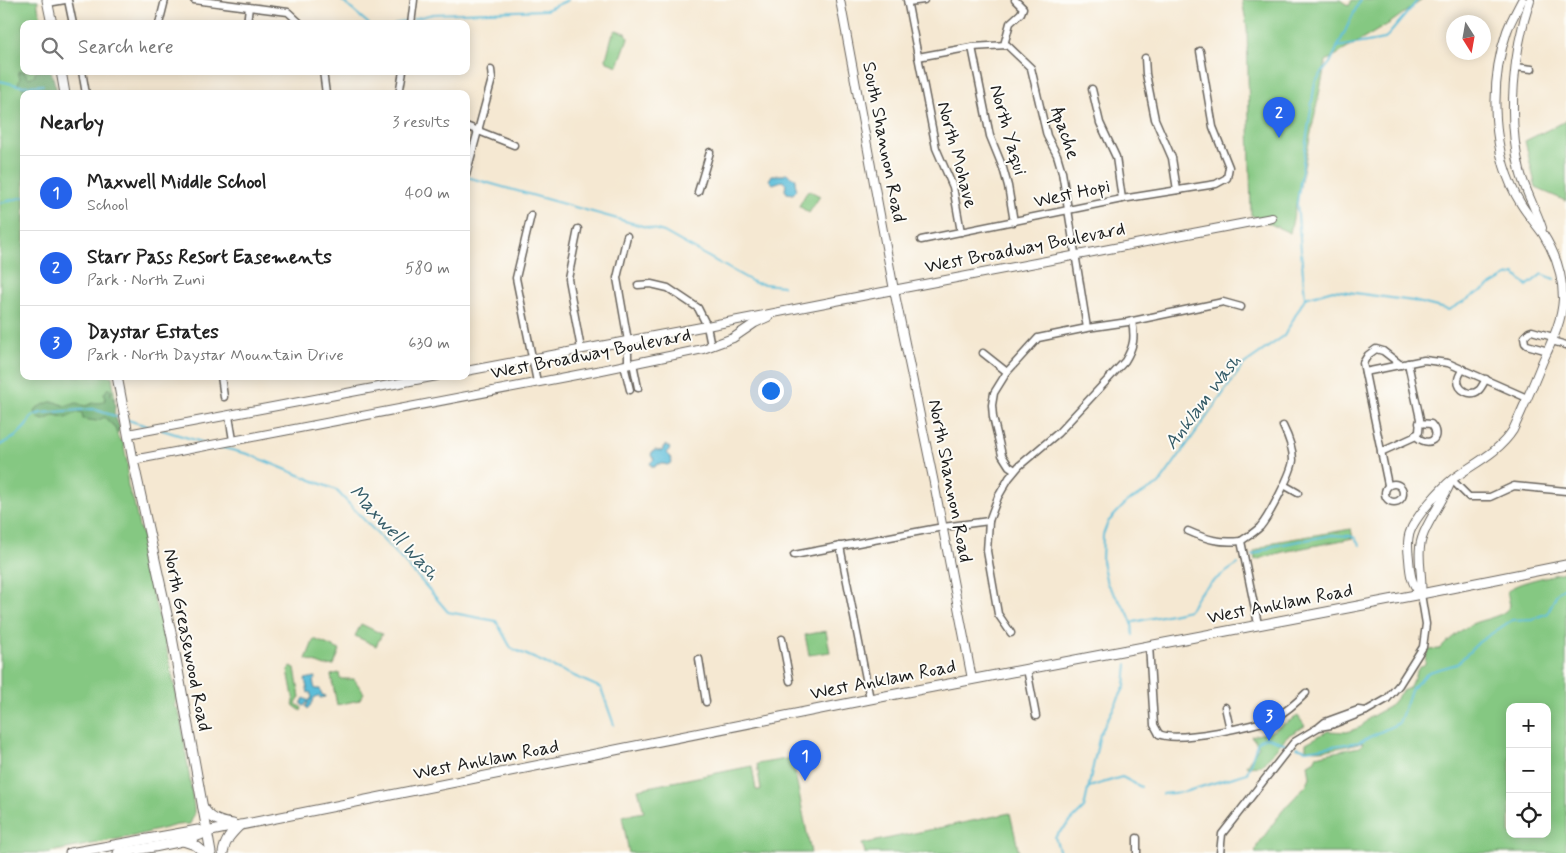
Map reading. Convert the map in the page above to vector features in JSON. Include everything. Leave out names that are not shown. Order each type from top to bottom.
[{"type":"main road","points":[[47,2],[51,20]]},
{"type":"main road","points":[[62,75],[64,90]]},
{"type":"main road","name":"North Greasewood Road","points":[[118,380],[133,460],[172,638],[211,853]]},
{"type":"main road","name":"West Anklam Road","points":[[70,853],[198,830],[206,832],[870,699],[1566,565]]},
{"type":"main road","points":[[201,804],[207,814],[214,819],[240,825]]},
{"type":"main road","points":[[223,853],[225,842],[240,825]]},
{"type":"main road","name":"West Anklam Road","points":[[118,853],[201,836],[206,832]]},
{"type":"main road","points":[[180,841],[195,845],[205,853]]},
{"type":"street","points":[[47,2],[66,0],[72,20]]},
{"type":"street","points":[[160,20],[165,0]]},
{"type":"street","points":[[194,0],[288,12],[297,20]]},
{"type":"street","points":[[411,20],[414,0]]},
{"type":"street","name":"South Shannon Road","points":[[840,0],[894,290]]},
{"type":"street","points":[[907,1],[924,0]]},
{"type":"street","points":[[918,57],[972,47],[1004,45],[1010,23],[1023,8],[1015,0]]},
{"type":"street","points":[[1522,0],[1507,30],[1500,58],[1495,118],[1498,142],[1512,189],[1544,235]]},
{"type":"street","points":[[1421,594],[1414,587],[1410,569],[1408,552],[1410,532],[1427,505],[1452,480],[1498,449],[1508,439],[1548,351],[1560,318],[1563,299],[1563,274],[1544,235],[1521,171],[1514,138],[1516,67],[1520,34],[1530,0]]},
{"type":"street","name":"North Mohave","points":[[907,1],[936,148],[953,187],[961,232]]},
{"type":"street","points":[[247,20],[249,7]]},
{"type":"street","name":"Apache","points":[[1004,45],[1031,68],[1042,120],[1062,172],[1087,328]]},
{"type":"street","name":"North Yaqui","points":[[972,47],[990,136],[1003,168],[1014,222]]},
{"type":"street","name":"West Hopi","points":[[921,240],[1122,199],[1216,184],[1228,178],[1229,167],[1213,127],[1200,51]]},
{"type":"street","points":[[1145,58],[1146,74],[1155,119],[1172,158],[1177,190]]},
{"type":"street","points":[[1516,67],[1532,69]]},
{"type":"street","points":[[470,163],[492,79],[491,70]]},
{"type":"street","points":[[83,75],[85,90]]},
{"type":"street","points":[[324,75],[325,90]]},
{"type":"street","points":[[400,90],[402,75]]},
{"type":"street","points":[[1092,89],[1100,124],[1116,157],[1122,199]]},
{"type":"street","points":[[470,128],[514,146]]},
{"type":"street","points":[[698,192],[710,152]]},
{"type":"street","points":[[531,215],[516,278],[538,382]]},
{"type":"street","name":"West Broadway Boulevard","points":[[470,370],[1272,218]]},
{"type":"street","points":[[578,229],[568,279],[580,349]]},
{"type":"street","points":[[627,236],[617,278],[628,341],[630,390]]},
{"type":"street","points":[[638,285],[651,284],[668,288],[698,308],[707,326],[711,346]]},
{"type":"street","name":"North Shannon Road","points":[[894,290],[972,679]]},
{"type":"street","points":[[1015,470],[1008,466],[1002,455],[992,405],[994,393],[1007,372],[1038,338],[1224,302],[1241,307]]},
{"type":"street","name":"West Broadway Boulevard","points":[[133,460],[538,382],[711,346],[733,338],[755,323],[784,311]]},
{"type":"street","points":[[1011,633],[998,614],[987,551],[989,521],[998,498],[1015,470],[1058,434],[1125,361],[1132,350],[1134,338],[1132,321]]},
{"type":"street","points":[[1548,351],[1527,346],[1524,336],[1532,331],[1566,345]]},
{"type":"street","points":[[1381,452],[1419,432],[1419,423],[1404,364],[1383,351],[1376,349],[1368,355],[1363,363],[1381,452],[1388,485]]},
{"type":"street","points":[[983,353],[1007,372]]},
{"type":"street","points":[[1365,372],[1424,360],[1448,363],[1527,398]]},
{"type":"street","points":[[628,364],[638,388]]},
{"type":"street","points":[[1463,369],[1458,382],[1461,389],[1465,392],[1476,392],[1486,379]]},
{"type":"street","points":[[222,380],[224,397]]},
{"type":"street","points":[[128,434],[416,380]]},
{"type":"street","points":[[229,416],[233,440]]},
{"type":"street","points":[[1415,435],[1425,442],[1432,441],[1435,436],[1435,429],[1431,424],[1419,423]]},
{"type":"street","points":[[1188,530],[1206,539],[1226,543],[1241,541],[1260,527],[1284,485],[1293,460],[1290,439],[1283,426]]},
{"type":"street","points":[[1452,480],[1469,497],[1490,497],[1514,486],[1566,491]]},
{"type":"street","points":[[1220,853],[1222,834],[1294,742],[1319,727],[1331,725],[1387,700],[1423,647],[1426,624],[1421,594],[1420,546],[1423,535],[1452,480]]},
{"type":"street","points":[[1284,485],[1298,493]]},
{"type":"street","points":[[794,555],[943,527],[989,521]]},
{"type":"street","points":[[1241,541],[1258,624]]},
{"type":"street","points":[[840,546],[870,699]]},
{"type":"street","points":[[782,639],[790,681]]},
{"type":"street","points":[[1149,645],[1154,725],[1157,736],[1170,737],[1230,730],[1261,722],[1284,712],[1306,693]]},
{"type":"street","points":[[699,659],[706,702]]},
{"type":"street","points":[[1026,669],[1036,716]]},
{"type":"street","points":[[1225,707],[1230,730]]},
{"type":"street","points":[[1137,838],[1137,853]]},
{"type":"green space","points":[[0,0],[38,0],[41,20],[20,20],[20,75],[38,75],[41,90],[20,90],[20,380],[112,380],[115,400],[111,396],[112,391],[105,392],[105,400],[101,403],[105,417],[114,426],[119,439],[123,442],[128,466],[128,487],[143,535],[152,593],[162,627],[176,693],[174,706],[178,709],[181,720],[194,815],[190,824],[177,825],[134,836],[45,853],[0,853]]},
{"type":"green space","points":[[1242,0],[1340,0],[1349,6],[1352,0],[1422,0],[1390,23],[1326,61],[1290,233],[1251,215],[1247,27]]},
{"type":"green space","points":[[616,30],[626,33],[628,38],[618,66],[607,62],[606,59],[612,36]]},
{"type":"green space","points":[[18,71],[20,71],[20,75],[26,75],[29,78],[35,75],[52,75],[57,90],[25,90],[18,84],[20,79]]},
{"type":"green space","points":[[1566,121],[1566,201],[1536,188],[1525,141]]},
{"type":"green space","points":[[808,190],[820,196],[809,213],[799,206]]},
{"type":"green space","points":[[108,388],[111,390],[111,396],[115,403],[115,415],[120,431],[117,433],[114,426],[105,417],[96,421],[83,419],[82,413],[79,412],[66,418],[55,415],[44,420],[38,418],[35,414],[38,407],[50,402],[56,402],[65,406],[77,403],[87,406],[93,403],[100,403],[105,400],[104,394]]},
{"type":"green space","points":[[1351,529],[1353,538],[1283,552],[1255,560],[1254,552],[1274,542]]},
{"type":"green space","points":[[1566,571],[1566,853],[1255,853],[1257,846],[1283,810],[1307,784],[1310,777],[1308,764],[1315,760],[1316,756],[1359,747],[1363,743],[1321,750],[1306,749],[1306,743],[1328,731],[1347,732],[1361,727],[1369,718],[1390,706],[1402,691],[1409,688],[1418,669],[1425,664],[1429,650],[1440,649],[1468,626],[1504,612],[1510,605],[1507,592],[1511,588],[1525,582]]},
{"type":"green space","points":[[361,624],[382,634],[376,646],[355,636]]},
{"type":"green space","points":[[826,631],[830,652],[809,655],[805,635]]},
{"type":"green space","points":[[314,639],[340,650],[334,665],[325,666],[306,659]]},
{"type":"green space","points":[[291,666],[295,668],[300,697],[296,704],[302,708],[301,711],[293,705],[288,670]]},
{"type":"green space","points":[[339,673],[340,679],[354,679],[364,693],[359,700],[337,705],[331,675]]},
{"type":"green space","points":[[1298,716],[1305,726],[1287,736],[1262,765],[1246,766],[1259,746],[1251,736],[1270,732]]},
{"type":"green space","points":[[792,758],[811,853],[629,853],[622,816],[644,812],[638,789],[752,766],[756,790],[761,790],[757,764]]},
{"type":"green space","points":[[1010,813],[1019,853],[864,853],[862,844]]},
{"type":"water","points":[[787,173],[791,177],[796,178],[797,190],[793,194],[787,193],[785,190],[786,184],[782,181],[773,184],[769,180],[772,175],[784,175]]},
{"type":"water","points":[[666,445],[670,448],[666,453],[672,459],[671,463],[667,465],[657,464],[655,467],[652,467],[650,463],[654,459],[651,455],[652,452],[663,450],[663,447]]},
{"type":"water","points":[[315,677],[313,681],[315,689],[320,689],[325,697],[315,697],[308,709],[306,707],[307,702],[304,706],[301,704],[304,698],[309,701],[312,697],[310,692],[308,693],[305,679]]},
{"type":"waterway","points":[[341,0],[364,20]]},
{"type":"waterway","points":[[413,19],[433,14],[546,10],[568,0]]},
{"type":"waterway","name":"Anklam Wash","points":[[1133,635],[1132,623],[1128,613],[1107,584],[1102,561],[1103,535],[1108,522],[1127,502],[1159,484],[1244,364],[1284,336],[1305,298],[1297,203],[1315,82],[1330,63],[1360,0]]},
{"type":"waterway","points":[[1337,47],[1385,39],[1418,0]]},
{"type":"waterway","points":[[0,81],[21,86],[43,85]]},
{"type":"waterway","points":[[470,178],[664,232],[755,283],[783,286]]},
{"type":"waterway","points":[[0,203],[20,198]]},
{"type":"waterway","points":[[1305,298],[1333,290],[1413,301],[1449,310],[1507,276],[1515,274],[1527,286],[1542,274],[1554,279]]},
{"type":"waterway","name":"Maxwell Wash","points":[[0,445],[15,437],[26,426],[32,416],[41,413],[93,409],[121,418]]},
{"type":"waterway","name":"Maxwell Wash","points":[[128,420],[150,427]]},
{"type":"waterway","name":"Maxwell Wash","points":[[162,430],[205,443]]},
{"type":"waterway","name":"Maxwell Wash","points":[[219,447],[248,454],[336,490],[419,578],[448,612],[496,621],[511,648],[601,688],[614,725]]},
{"type":"waterway","points":[[1253,555],[1273,546],[1332,535],[1350,536],[1355,538],[1360,545]]},
{"type":"waterway","points":[[1134,622],[1189,610],[1204,589],[1238,564]]},
{"type":"waterway","points":[[1297,747],[1306,750],[1359,742],[1399,723],[1412,688],[1429,672],[1457,664],[1479,642],[1512,620],[1532,619],[1548,613],[1557,593],[1566,586]]},
{"type":"waterway","name":"Anklam Wash","points":[[1060,853],[1055,837],[1084,808],[1100,734],[1125,686],[1127,664]]},
{"type":"waterway","points":[[1162,794],[1184,792],[1247,773],[1258,741],[1266,737],[1286,744]]},
{"type":"waterway","points":[[1089,787],[1122,777],[1141,787]]},
{"type":"place","name":"Starr Pass Resort Easements","points":[[1279,138]]},
{"type":"place","name":"Daystar Estates","points":[[1269,741]]},
{"type":"place","name":"Maxwell Middle School","points":[[805,781]]}]
